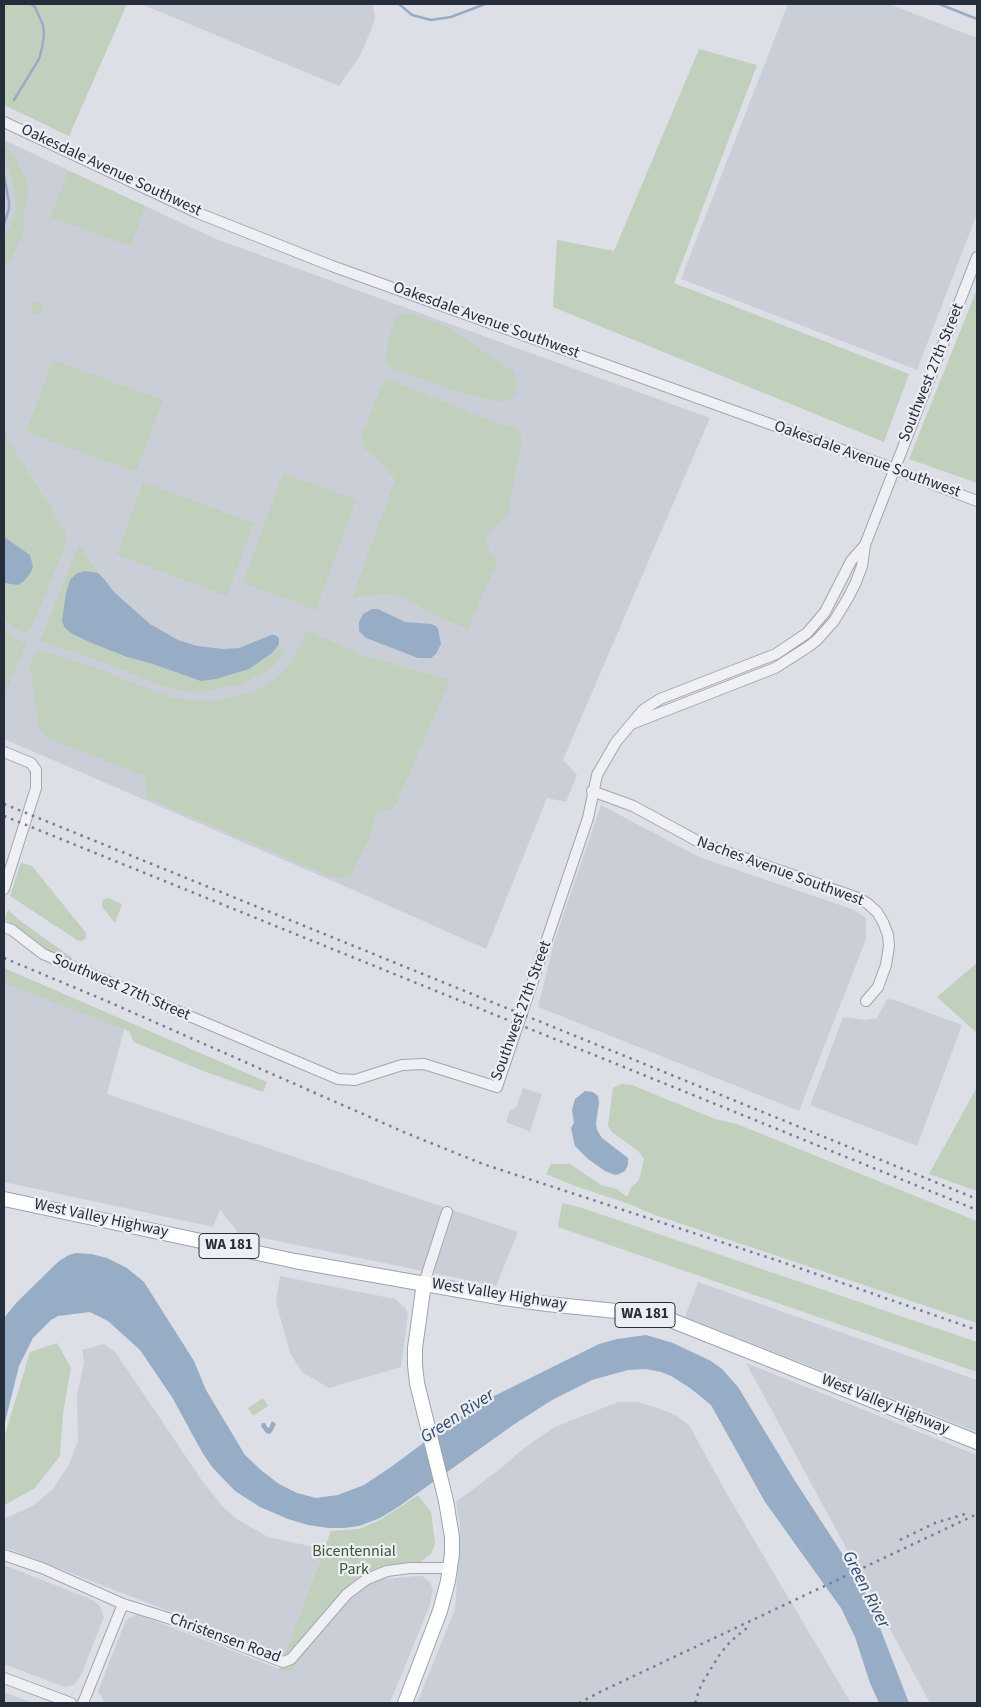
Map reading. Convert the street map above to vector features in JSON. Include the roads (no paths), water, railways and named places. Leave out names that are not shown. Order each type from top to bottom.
[{"type":"main road","name":"West Valley Highway","points":[[4,1199],[295,1261],[547,1304],[636,1313],[668,1319],[977,1442]]},
{"type":"main road","points":[[405,1703],[440,1612],[450,1568],[452,1537],[446,1501],[425,1418],[415,1365],[415,1348],[424,1283]]},
{"type":"street","name":"Oakesdale Avenue Southwest","points":[[4,122],[198,213],[336,267],[894,469],[977,501]]},
{"type":"street","name":"Southwest 27th Street","points":[[4,927],[12,930],[42,954],[331,1076],[346,1080],[364,1078],[402,1065],[424,1064],[497,1088],[588,818],[597,774],[606,757],[616,742],[634,723],[776,668],[808,647],[826,630],[848,598],[862,566],[865,545],[977,257]]},
{"type":"street","points":[[4,752],[31,763],[36,770],[36,788],[4,889]]},
{"type":"street","name":"Naches Avenue Southwest","points":[[592,792],[633,806],[701,843],[868,903],[883,922],[888,935],[889,946],[886,965],[878,987],[866,1001]]},
{"type":"street","points":[[424,1283],[446,1212]]},
{"type":"street","name":"Christensen Road","points":[[4,1555],[42,1568],[123,1604],[171,1619],[283,1662],[291,1659],[316,1629],[316,1618],[338,1605],[356,1586],[367,1579],[387,1571],[413,1568],[450,1568]]},
{"type":"street","points":[[83,1703],[123,1604]]},
{"type":"street","points":[[4,1678],[71,1703]]},
{"type":"water","points":[[4,537],[30,555],[33,567],[31,572],[18,585],[4,583]]},
{"type":"water","points":[[85,571],[98,573],[114,592],[150,624],[178,640],[197,646],[224,649],[239,648],[275,635],[279,638],[279,644],[272,653],[249,669],[216,679],[201,681],[127,657],[89,642],[71,633],[64,627],[62,620],[70,580],[77,573]]},
{"type":"water","points":[[372,609],[378,609],[405,622],[436,626],[441,644],[436,654],[431,658],[418,658],[366,638],[359,631],[359,622],[363,614]]},
{"type":"water","points":[[585,1091],[593,1092],[598,1096],[599,1103],[596,1123],[597,1130],[602,1138],[628,1158],[628,1165],[625,1171],[619,1174],[615,1175],[605,1171],[588,1159],[575,1146],[571,1128],[574,1123],[572,1110],[575,1099]]},
{"type":"water","points":[[76,1253],[107,1258],[127,1268],[144,1282],[194,1361],[206,1390],[245,1455],[279,1484],[297,1493],[316,1498],[338,1495],[364,1485],[453,1421],[492,1397],[599,1344],[617,1339],[646,1335],[673,1343],[711,1361],[722,1369],[738,1387],[795,1481],[849,1564],[865,1592],[909,1703],[879,1703],[870,1683],[855,1637],[841,1608],[765,1502],[711,1405],[690,1388],[661,1372],[646,1369],[628,1370],[592,1380],[552,1400],[516,1423],[380,1518],[359,1526],[344,1528],[308,1525],[288,1519],[260,1507],[235,1491],[212,1467],[172,1397],[140,1350],[108,1321],[90,1312],[58,1316],[51,1320],[33,1338],[19,1366],[4,1426],[4,1318],[17,1302],[59,1261]]},
{"type":"water","points":[[272,1421],[276,1424],[272,1432],[270,1434],[266,1433],[261,1426],[262,1423],[265,1423],[269,1428]]},
{"type":"waterway","points":[[14,100],[39,59],[42,48],[43,25],[35,7],[31,4]]},
{"type":"waterway","points":[[399,4],[412,15],[431,20],[451,17],[485,4]]},
{"type":"waterway","points":[[939,4],[977,19]]},
{"type":"waterway","points":[[4,176],[9,202],[9,209],[4,224]]},
{"type":"railway","points":[[4,804],[977,1199]]},
{"type":"railway","points":[[4,816],[977,1210]]},
{"type":"railway","points":[[4,958],[109,1002],[406,1133],[483,1164],[779,1261],[977,1330]]},
{"type":"railway","points":[[900,1540],[935,1523],[965,1514]]},
{"type":"railway","points":[[579,1703],[977,1514]]},
{"type":"railway","points":[[695,1703],[701,1685],[720,1654],[730,1642],[748,1627]]},
{"type":"water label","name":"Green River","points":[[458,1417]]},
{"type":"water label","name":"Green River","points":[[865,1590]]},
{"type":"park label","name":"Bicentennial Park","points":[[354,1561]]}]
